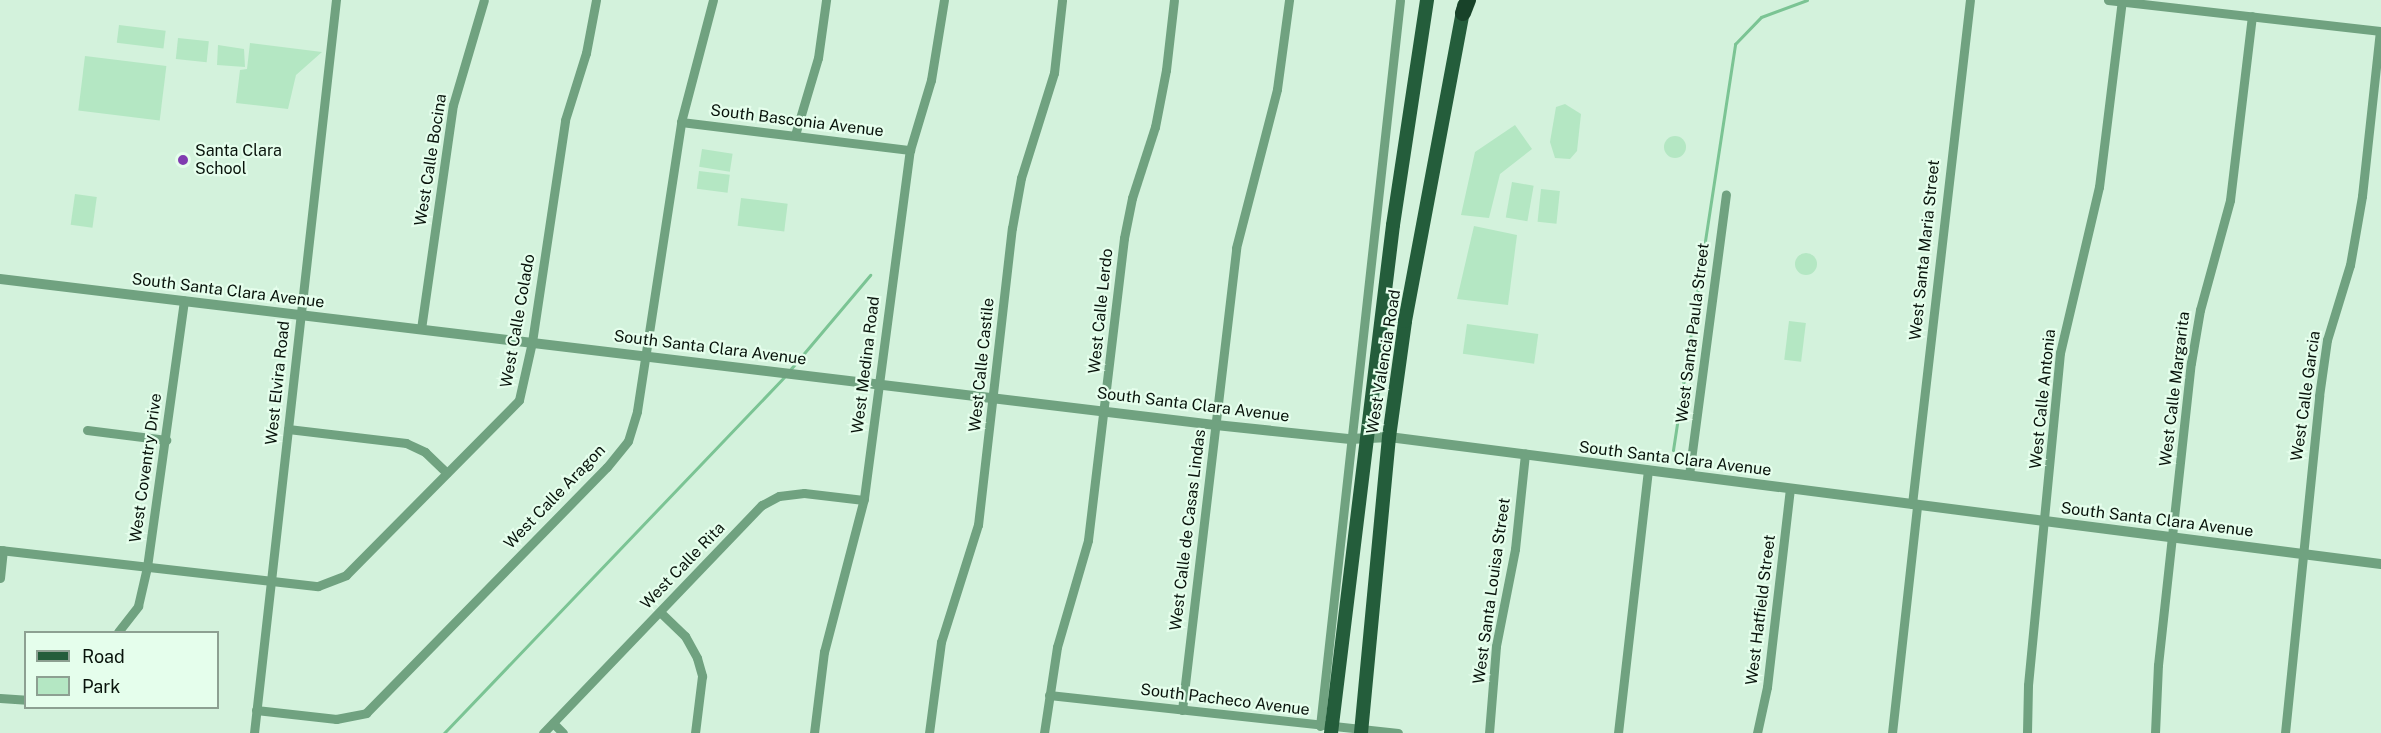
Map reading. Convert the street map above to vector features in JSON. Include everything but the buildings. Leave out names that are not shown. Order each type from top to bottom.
[{"type":"main road","name":"West Valencia Road","points":[[1328,728],[1369,438],[1393,225],[1427,0]]},
{"type":"main road","name":"West Valencia Road","points":[[1362,731],[1389,437],[1405,321],[1465,4]]},
{"type":"street","name":"West Elvira Road","points":[[254,733],[336,0]]},
{"type":"street","name":"West Calle Bocina","points":[[421,329],[453,105],[484,0]]},
{"type":"street","name":"West Calle Colado","points":[[270,581],[318,586],[346,575],[519,400],[532,342],[565,120],[586,53],[596,0]]},
{"type":"street","name":"West Calle Aragon","points":[[256,710],[336,718],[366,713],[607,467],[628,441],[637,414],[681,122],[713,0]]},
{"type":"street","points":[[795,135],[818,58],[826,0]]},
{"type":"street","name":"West Medina Road","points":[[814,733],[824,652],[864,500],[910,150],[931,80],[944,0]]},
{"type":"street","name":"West Calle Castile","points":[[929,733],[941,642],[978,525],[1012,228],[1021,178],[1054,73],[1062,0]]},
{"type":"street","name":"West Calle Lerdo","points":[[1044,733],[1057,647],[1088,540],[1124,238],[1160,104],[1174,0]]},
{"type":"street","name":"West Calle de Casas Lindas","points":[[1182,710],[1236,248],[1267,140],[1289,0]]},
{"type":"street","name":"West Valencia Road","points":[[1328,728],[1350,439],[1400,0]]},
{"type":"street","name":"West Santa Maria Street","points":[[1892,733],[1914,504],[1970,0]]},
{"type":"street","points":[[2108,0],[2380,31]]},
{"type":"street","name":"West Calle Antonia","points":[[2027,733],[2028,685],[2060,353],[2099,187],[2122,1]]},
{"type":"street","name":"West Calle Margarita","points":[[2156,733],[2158,666],[2191,363],[2200,310],[2230,200],[2252,16]]},
{"type":"street","name":"West Calle Garcia","points":[[2285,733],[2300,554],[2327,340],[2350,265],[2362,196],[2380,31]]},
{"type":"street","name":"South Basconia Avenue","points":[[681,122],[910,150]]},
{"type":"street","name":"West Santa Paula Street","points":[[1689,476],[1726,194]]},
{"type":"street","name":"South Santa Clara Avenue","points":[[0,279],[1216,425],[1350,439],[1389,437],[2381,564]]},
{"type":"street","name":"West Coventry Drive","points":[[119,631],[138,606],[147,567],[184,301]]},
{"type":"street","points":[[87,429],[165,440]]},
{"type":"street","points":[[288,429],[405,443],[425,452],[447,473]]},
{"type":"street","name":"West Santa Louisa Street","points":[[1489,733],[1496,646],[1515,549],[1525,454]]},
{"type":"street","points":[[1618,733],[1648,470]]},
{"type":"street","name":"West Hatfield Street","points":[[1757,733],[1767,687],[1790,489]]},
{"type":"street","name":"West Calle Rita","points":[[543,733],[762,505],[779,496],[804,493],[864,500]]},
{"type":"street","points":[[0,578],[2,550],[270,581]]},
{"type":"street","points":[[660,612],[685,636],[697,658],[702,676],[695,733]]},
{"type":"street","name":"South Pacheco Avenue","points":[[1049,695],[1328,728],[1398,733]]},
{"type":"street","points":[[0,698],[24,700]]},
{"type":"street","points":[[553,723],[562,733]]},
{"type":"green space","points":[[119,25],[166,31],[163,49],[117,43]]},
{"type":"green space","points":[[178,38],[209,41],[207,62],[176,59]]},
{"type":"green space","points":[[250,43],[322,52],[296,75],[288,109],[236,103],[240,70],[247,69]]},
{"type":"green space","points":[[218,45],[244,49],[245,67],[217,65]]},
{"type":"green space","points":[[85,56],[166,66],[160,121],[78,111]]},
{"type":"green space","points":[[1565,104],[1581,114],[1577,151],[1570,159],[1555,158],[1550,142],[1556,107]]},
{"type":"green space","points":[[1515,125],[1532,149],[1500,174],[1489,218],[1461,215],[1475,152]]},
{"type":"green space","points":[[1675,136],[1683,139],[1686,147],[1683,155],[1675,158],[1667,155],[1664,147],[1667,139]]},
{"type":"green space","points":[[702,149],[733,154],[730,172],[699,167]]},
{"type":"green space","points":[[699,171],[730,175],[728,193],[697,189]]},
{"type":"green space","points":[[1512,182],[1534,186],[1527,221],[1506,217]]},
{"type":"green space","points":[[1541,189],[1560,191],[1556,224],[1538,222]]},
{"type":"green space","points":[[75,194],[97,197],[92,228],[71,225]]},
{"type":"green space","points":[[741,198],[788,204],[784,232],[738,226]]},
{"type":"green space","points":[[1474,226],[1517,235],[1508,305],[1457,299]]},
{"type":"green space","points":[[1806,253],[1814,256],[1817,264],[1814,272],[1806,275],[1798,272],[1795,264],[1798,256]]},
{"type":"green space","points":[[1789,321],[1806,323],[1801,362],[1784,360]]},
{"type":"green space","points":[[1467,324],[1538,334],[1534,364],[1463,354]]},
{"type":"waterway","points":[[1673,450],[1735,44],[1761,17],[1807,0]]},
{"type":"waterway","points":[[789,371],[870,275]]},
{"type":"waterway","points":[[444,733],[784,377]]},
{"type":"place","name":"Santa Clara School","points":[[183,160]]}]
